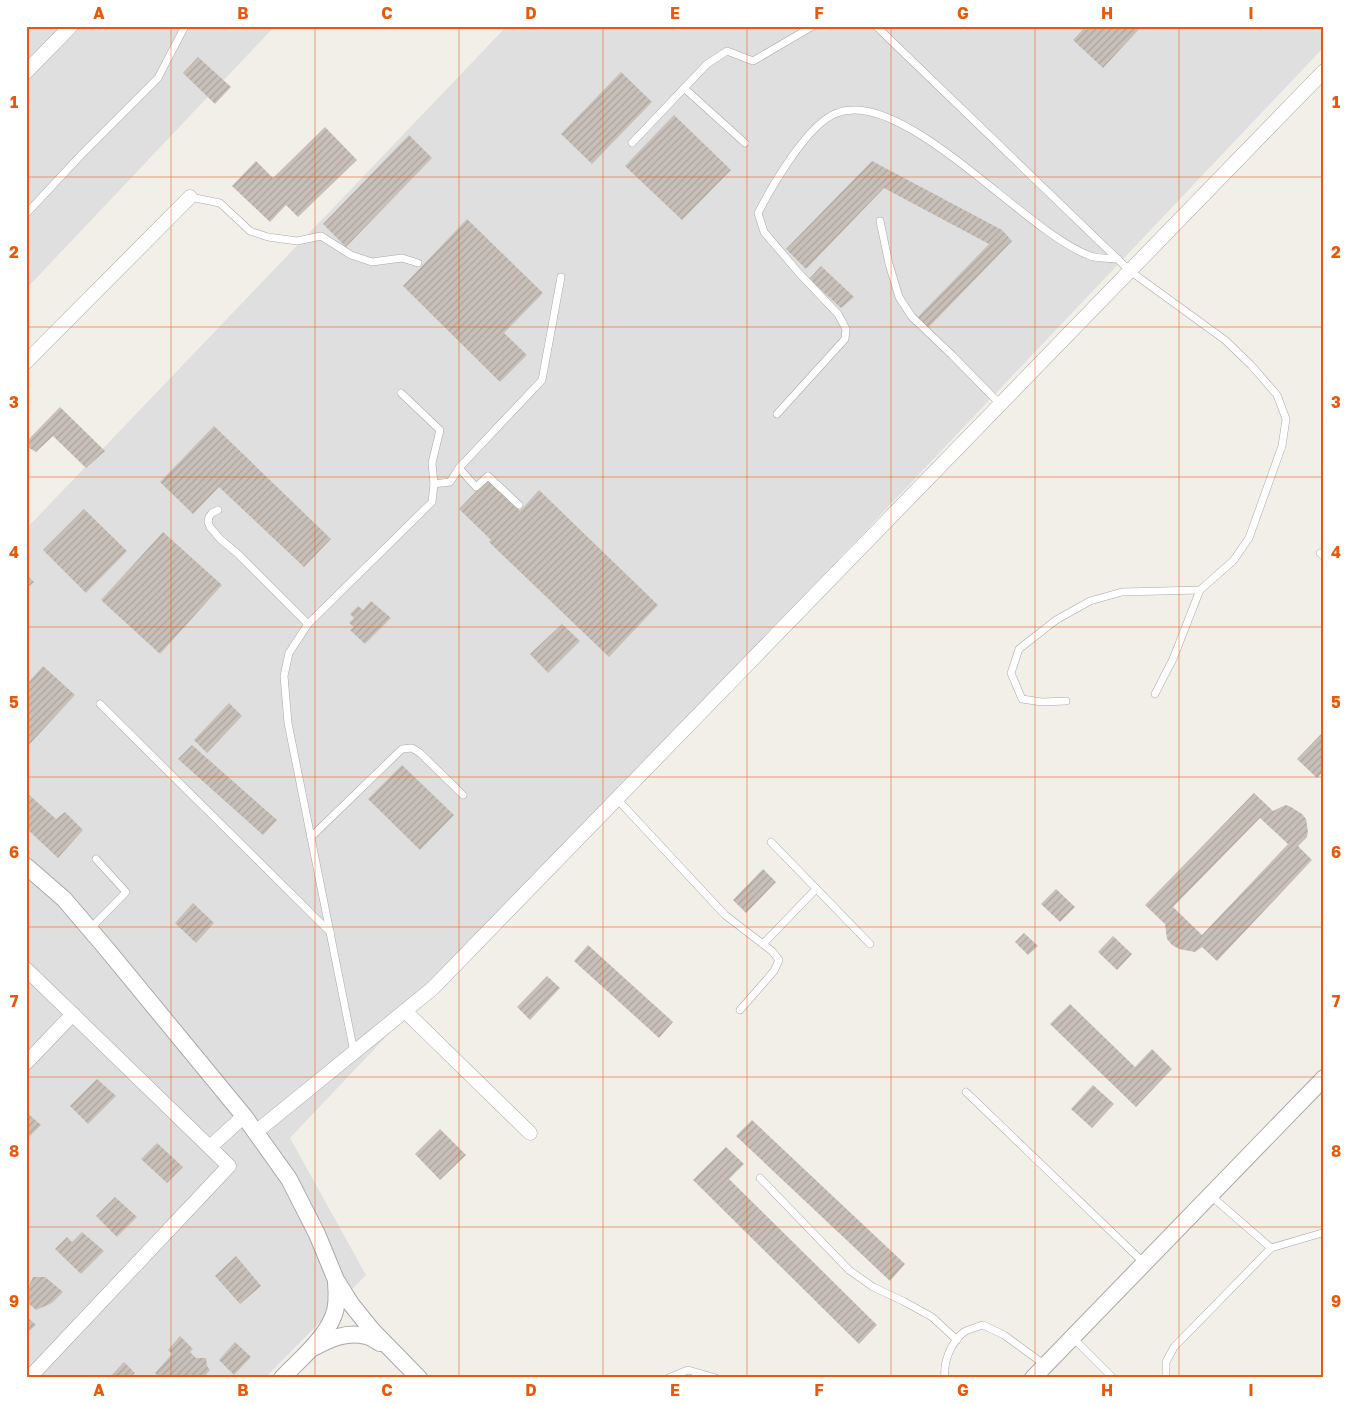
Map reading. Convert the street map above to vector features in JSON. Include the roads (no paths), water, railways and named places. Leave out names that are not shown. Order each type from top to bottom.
[{"type":"street","points":[[26,72],[71,26]]},
{"type":"street","points":[[256,1132],[433,988],[1324,70]]},
{"type":"street","points":[[26,362],[190,197]]},
{"type":"street","points":[[26,866],[64,900],[90,929],[244,1116],[290,1179],[317,1234],[336,1280],[351,1304],[372,1330],[419,1378]]},
{"type":"street","points":[[26,969],[230,1166],[28,1378]]},
{"type":"street","points":[[404,1011],[530,1133]]},
{"type":"street","points":[[26,1063],[73,1014]]},
{"type":"street","points":[[1033,1378],[1324,1078]]},
{"type":"street","points":[[210,1147],[244,1116]]},
{"type":"street","points":[[282,1378],[324,1332],[334,1316],[337,1299],[336,1280]]},
{"type":"street","points":[[308,1351],[331,1338],[350,1334],[367,1336],[389,1348]]},
{"type":"lane","points":[[26,214],[81,155],[158,78],[185,26]]},
{"type":"lane","points":[[632,143],[707,64],[727,51],[753,61],[813,26]]},
{"type":"lane","points":[[876,26],[1130,271],[1225,340],[1251,365],[1277,395],[1286,419],[1282,446],[1249,538],[1233,561],[1200,590],[1173,659],[1155,694]]},
{"type":"lane","points":[[684,88],[745,143]]},
{"type":"lane","points":[[777,414],[845,340],[846,329],[838,314],[764,232],[758,213],[770,190],[806,138],[822,121],[836,113],[850,109],[868,110],[894,119],[930,140],[1057,239],[1089,256],[1118,259]]},
{"type":"lane","points":[[190,197],[220,203],[250,231],[268,238],[297,240],[320,236],[351,256],[372,262],[402,258],[418,263]]},
{"type":"lane","points":[[880,221],[889,264],[899,297],[912,317],[1000,404]]},
{"type":"lane","points":[[434,484],[450,482],[459,468],[542,380],[561,277]]},
{"type":"lane","points":[[354,1052],[288,723],[284,676],[289,653],[308,624],[432,502],[434,484],[432,463],[440,430],[401,393]]},
{"type":"lane","points":[[459,468],[476,487],[488,476],[519,504]]},
{"type":"lane","points":[[218,510],[209,517],[210,527],[308,624]]},
{"type":"lane","points":[[1066,702],[1042,702],[1022,699],[1011,673],[1019,649],[1056,620],[1090,601],[1122,592],[1200,590]]},
{"type":"lane","points":[[100,704],[330,932]]},
{"type":"lane","points":[[311,837],[402,749],[412,748],[420,753],[463,794]]},
{"type":"lane","points":[[617,798],[725,915],[772,951],[779,960],[774,971],[740,1010]]},
{"type":"lane","points":[[771,842],[870,944]]},
{"type":"lane","points":[[90,929],[126,892],[96,858]]},
{"type":"lane","points":[[763,944],[816,889]]},
{"type":"lane","points":[[966,1092],[1144,1263]]},
{"type":"lane","points":[[760,1178],[849,1270],[873,1287],[932,1317],[957,1340]]},
{"type":"lane","points":[[1210,1195],[1271,1248]]},
{"type":"lane","points":[[1166,1378],[1166,1362],[1174,1347],[1271,1248],[1322,1233]]},
{"type":"lane","points":[[945,1378],[944,1373],[950,1348],[964,1332],[983,1325],[1004,1335],[1045,1365]]},
{"type":"lane","points":[[1072,1337],[1113,1378]]},
{"type":"lane","points":[[668,1378],[688,1370],[716,1378]]}]
